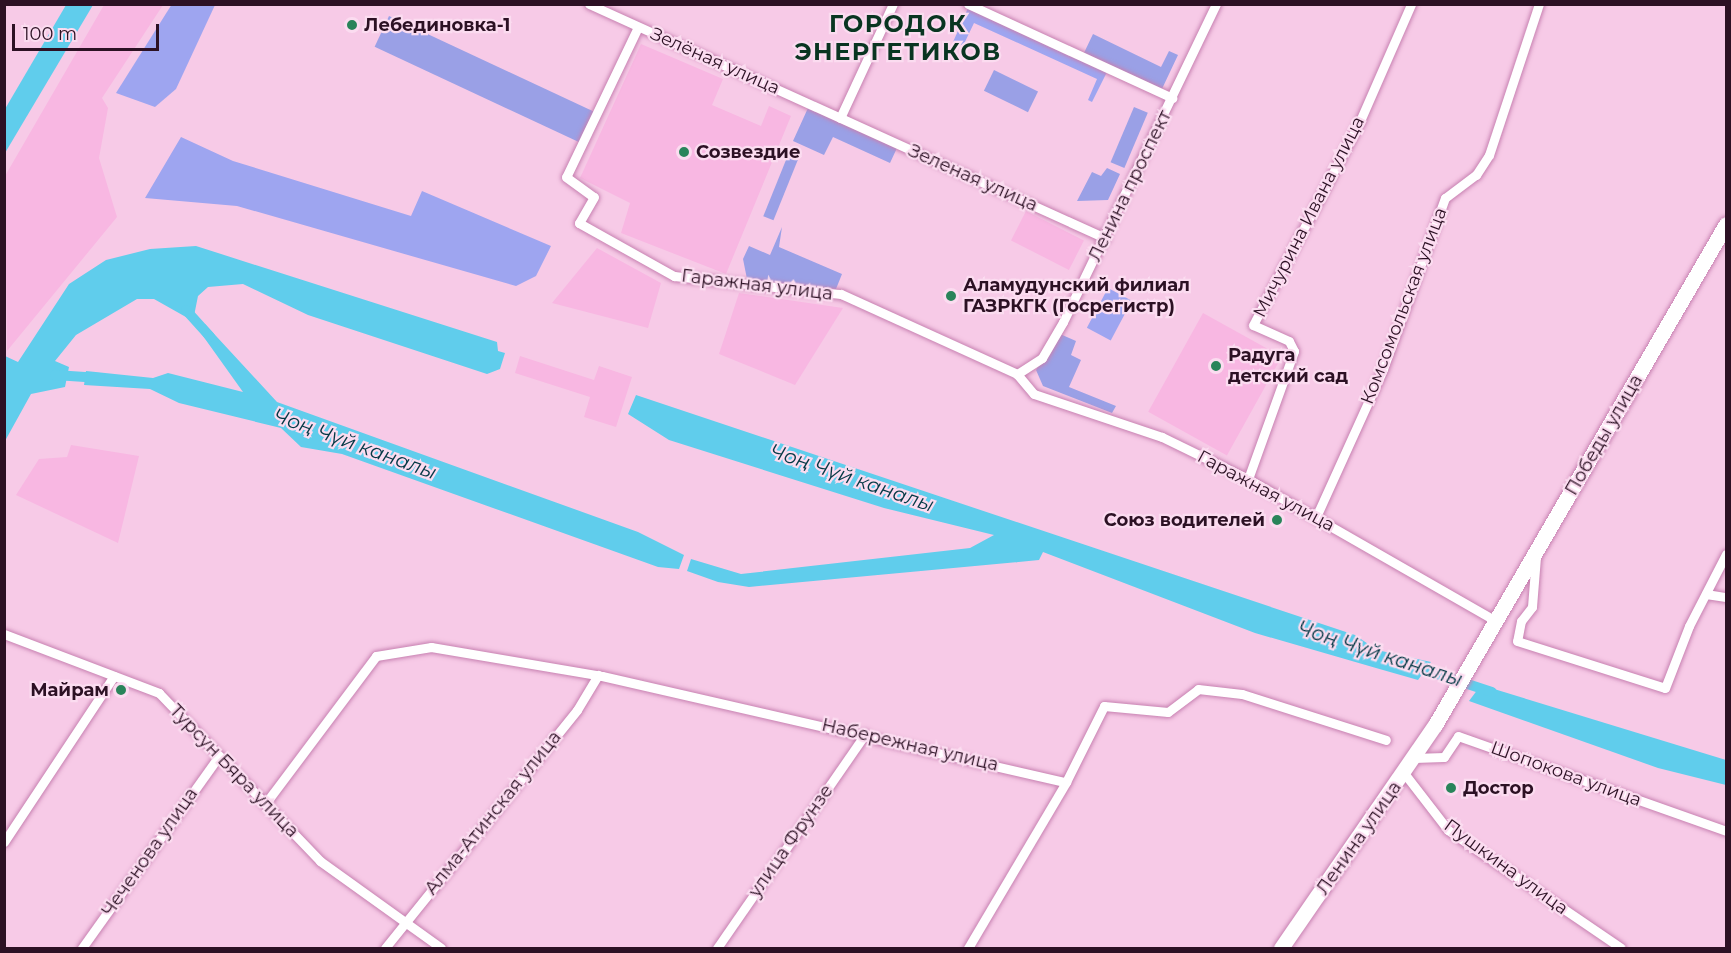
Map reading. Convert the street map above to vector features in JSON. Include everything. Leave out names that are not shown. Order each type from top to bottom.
[{"type":"main road","name":"Победы улица","points":[[1435,725],[1726,224]]},
{"type":"main road","name":"Ленина улица","points":[[1281,948],[1435,725]]},
{"type":"street","name":"Зелёная улица","points":[[589,4],[840,118]]},
{"type":"street","points":[[840,118],[893,4]]},
{"type":"street","points":[[968,4],[1172,98]]},
{"type":"street","name":"Ленина проспект","points":[[1017,374],[1047,351],[1105,238],[1216,4]]},
{"type":"street","name":"Мичурина Ивана улица","points":[[1248,479],[1294,351],[1289,341],[1253,325],[1360,121],[1411,4]]},
{"type":"street","name":"Комсомольская улица","points":[[1316,517],[1383,369],[1445,198],[1476,175],[1489,155],[1539,4]]},
{"type":"street","name":"Гаражная улица","points":[[638,27],[566,177],[594,197],[579,223],[674,276],[841,294],[1017,374],[1024,386],[1034,394],[1162,437],[1248,479],[1496,621]]},
{"type":"street","name":"Зеленая улица","points":[[840,118],[1105,238]]},
{"type":"street","points":[[1536,552],[1532,607],[1521,621],[1517,641],[1665,688],[1706,594],[1726,555]]},
{"type":"street","points":[[1706,594],[1726,597]]},
{"type":"street","name":"Турсун Бяра улица","points":[[4,634],[159,693],[320,861],[441,948]]},
{"type":"street","name":"Набережная улица","points":[[265,804],[376,656],[431,647],[598,675],[865,734],[1066,782]]},
{"type":"street","name":"Алма-Атинская улица","points":[[384,948],[577,710],[598,675]]},
{"type":"street","points":[[4,843],[75,743],[114,676]]},
{"type":"street","points":[[968,948],[1066,782],[1104,706],[1168,711],[1198,689],[1242,694],[1386,740]]},
{"type":"street","name":"улица Фрунзе","points":[[717,948],[865,734]]},
{"type":"street","name":"Шопокова улица","points":[[1414,758],[1444,757],[1458,736],[1726,831]]},
{"type":"street","name":"Чеченова улица","points":[[82,948],[219,756]]},
{"type":"street","name":"Пушкина улица","points":[[1404,773],[1448,830],[1621,948]]},
{"type":"shaded area","points":[[172,4],[215,5],[176,89],[155,107],[116,93]]},
{"type":"shaded area","points":[[104,5],[163,5],[102,98],[108,108],[99,158],[117,217],[7,351],[5,176]]},
{"type":"shaded area","points":[[968,8],[1107,72],[1092,102],[1088,100],[1097,79],[974,23],[963,46],[953,42]]},
{"type":"shaded area","points":[[389,16],[595,112],[580,143],[375,47]]},
{"type":"shaded area","points":[[1093,34],[1161,67],[1169,51],[1178,55],[1161,91],[1083,55]]},
{"type":"shaded area","name":"Созвездие","points":[[641,44],[723,79],[712,105],[761,126],[769,106],[791,116],[726,274],[621,233],[630,203],[580,178]]},
{"type":"shaded area","points":[[994,70],[1038,91],[1028,112],[984,91]]},
{"type":"shaded area","points":[[1134,107],[1148,113],[1124,168],[1111,162]]},
{"type":"shaded area","points":[[808,108],[897,148],[890,163],[833,137],[824,155],[793,141]]},
{"type":"shaded area","points":[[181,137],[233,161],[411,216],[422,191],[551,246],[536,276],[516,286],[237,206],[145,198]]},
{"type":"shaded area","points":[[788,155],[798,159],[773,220],[763,216]]},
{"type":"shaded area","points":[[1107,168],[1120,174],[1108,200],[1077,201],[1092,172],[1101,176]]},
{"type":"shaded area","points":[[1026,211],[1084,241],[1069,270],[1011,240]]},
{"type":"shaded area","points":[[782,227],[779,247],[842,274],[836,289],[747,279],[743,259],[749,246],[770,255]]},
{"type":"shaded area","points":[[597,248],[661,283],[648,328],[552,303]]},
{"type":"shaded area","points":[[1108,288],[1132,301],[1111,340],[1087,328]]},
{"type":"shaded area","points":[[739,293],[843,308],[795,385],[719,354]]},
{"type":"shaded area","points":[[1203,313],[1282,357],[1227,455],[1148,412]]},
{"type":"shaded area","points":[[1060,334],[1076,341],[1071,355],[1081,360],[1069,387],[1116,406],[1112,413],[1043,386],[1036,370]]},
{"type":"shaded area","points":[[520,356],[594,380],[599,366],[632,377],[616,427],[584,417],[590,397],[515,373]]},
{"type":"shaded area","points":[[71,445],[139,456],[118,543],[16,495],[39,459],[67,457]]},
{"type":"water","points":[[66,5],[93,5],[5,153],[5,109]]},
{"type":"water","points":[[196,246],[497,342],[498,351],[505,353],[500,369],[487,374],[308,315],[243,284],[208,287],[198,296],[193,321],[154,299],[137,299],[76,335],[55,361],[69,367],[65,387],[31,394],[5,441],[5,356],[18,362],[69,284],[106,260],[150,249]]},
{"type":"water","points":[[205,324],[277,402],[638,532],[684,555],[679,569],[658,567],[342,454],[301,447],[281,428],[179,403],[150,389],[84,385],[86,371],[153,378],[168,373],[243,392],[198,329]]},
{"type":"water","points":[[636,395],[1355,635],[1377,650],[1431,662],[1418,680],[1255,633],[1043,552],[1039,560],[749,587],[718,582],[687,571],[691,559],[741,574],[970,548],[994,535],[884,508],[669,440],[628,414]]},
{"type":"water","points":[[1481,685],[1726,760],[1726,785],[1658,768],[1469,701]]},
{"type":"waterway","points":[[186,310],[210,337]]},
{"type":"waterway","name":"Чоң Чүй каналы","points":[[55,375],[100,378]]},
{"type":"waterway","name":"Чоң Чүй каналы","points":[[1413,666],[1492,692]]},
{"type":"place","name":"Лебединовка-1","points":[[352,25]]},
{"type":"place","name":"Созвездие","points":[[684,152]]},
{"type":"place","name":"Аламудунский филиал ГАЗРКГК (Госрегистр)","points":[[951,296]]},
{"type":"place","name":"Радуга детский сад","points":[[1216,366]]},
{"type":"place","name":"Союз водителей","points":[[1277,520]]},
{"type":"place","name":"Майрам","points":[[121,690]]},
{"type":"place","name":"Достор","points":[[1451,788]]},
{"type":"district","name":"ГОРОДОК ЭНЕРГЕТИКОВ","points":[[898,38]]}]
